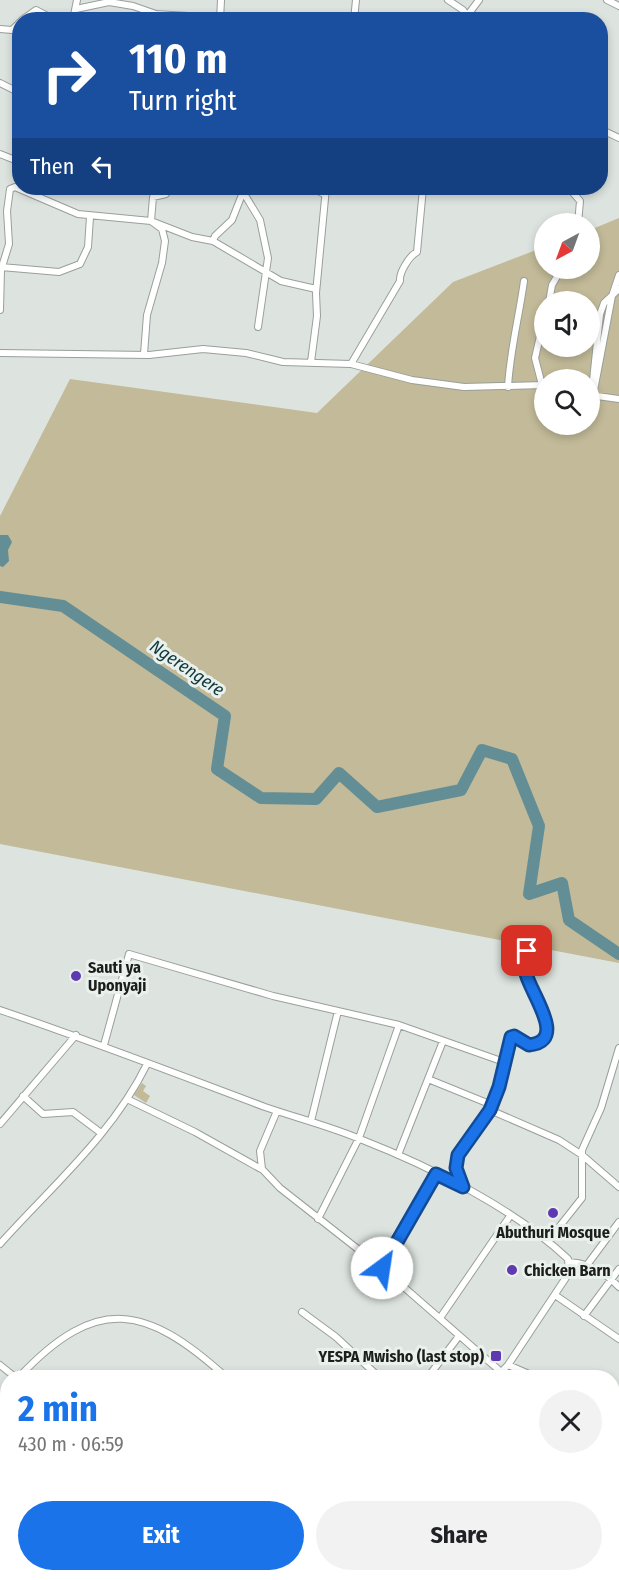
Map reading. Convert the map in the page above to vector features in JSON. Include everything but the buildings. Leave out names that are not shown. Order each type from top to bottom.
[{"type":"street","points":[[75,12],[77,0]]},
{"type":"street","points":[[448,0],[462,12]]},
{"type":"street","points":[[607,0],[619,6]]},
{"type":"street","points":[[76,9],[109,2],[150,12]]},
{"type":"street","points":[[0,310],[1,267],[9,244],[7,211],[10,189],[12,189]]},
{"type":"street","points":[[34,195],[90,217],[152,221],[192,237],[213,241],[226,251],[266,271],[280,281],[316,289]]},
{"type":"street","points":[[152,221],[153,197],[162,195]]},
{"type":"street","points":[[213,241],[215,236],[232,220],[241,195]]},
{"type":"street","points":[[246,195],[260,220],[268,258],[258,327]]},
{"type":"street","points":[[311,362],[317,316],[316,289],[323,236],[321,227],[325,195]]},
{"type":"street","points":[[351,363],[400,282],[399,275],[411,256],[417,252],[422,195]]},
{"type":"street","points":[[575,195],[580,201],[579,213]]},
{"type":"street","points":[[1,267],[59,273],[80,264],[88,247],[90,217]]},
{"type":"street","points":[[144,354],[147,315],[162,263],[165,241],[162,229],[152,221]]},
{"type":"street","points":[[597,369],[612,296],[619,275]]},
{"type":"street","points":[[508,387],[509,360],[518,324],[524,281]]},
{"type":"street","points":[[593,369],[597,326],[602,309],[619,289]]},
{"type":"street","points":[[0,353],[144,354],[203,349],[246,353],[283,362],[351,363],[412,380],[446,385],[534,386]]},
{"type":"street","points":[[600,396],[619,399]]},
{"type":"street","points":[[463,1187],[456,1168],[458,1155],[491,1107],[511,1037],[514,1036],[529,1045],[543,1040],[548,1032],[525,970],[527,951]]},
{"type":"street","points":[[104,1045],[129,954],[273,996],[399,1025],[504,1062]]},
{"type":"street","points":[[0,1010],[104,1045],[147,1064],[359,1138],[398,1155],[463,1187],[548,1240],[569,1262],[587,1265],[611,1279],[619,1287]]},
{"type":"street","points":[[311,1121],[339,1011]]},
{"type":"street","points":[[318,1219],[359,1138],[399,1025]]},
{"type":"street","points":[[0,1124],[76,1035]]},
{"type":"street","points":[[398,1155],[443,1041]]},
{"type":"street","points":[[548,1240],[582,1198],[582,1150],[609,1085],[619,1048]]},
{"type":"street","points":[[0,1244],[101,1133],[127,1100],[147,1064]]},
{"type":"street","points":[[428,1079],[559,1140],[582,1155],[619,1187]]},
{"type":"street","points":[[23,1096],[43,1114],[74,1112],[101,1133]]},
{"type":"street","points":[[127,1100],[195,1132],[262,1169],[318,1219],[382,1268],[440,1318],[494,1370]]},
{"type":"street","points":[[262,1169],[260,1151],[277,1111]]},
{"type":"street","points":[[382,1268],[436,1174]]},
{"type":"street","points":[[440,1318],[510,1216]]},
{"type":"street","points":[[587,1265],[619,1222]]},
{"type":"street","points":[[502,1370],[569,1274],[569,1262]]},
{"type":"street","points":[[584,1316],[619,1269]]},
{"type":"street","points":[[555,1295],[619,1340]]},
{"type":"street","points":[[302,1312],[336,1337],[371,1370]]},
{"type":"street","points":[[24,1370],[44,1350],[73,1331],[99,1321],[118,1319],[148,1323],[165,1329],[197,1351],[218,1370]]},
{"type":"street","points":[[434,1370],[459,1336]]},
{"type":"street","points":[[508,1365],[520,1370]]},
{"type":"shaded area","points":[[619,218],[619,963],[0,844],[0,516],[70,379],[317,413],[453,282],[534,251],[534,279],[600,279],[600,226]]},
{"type":"shaded area","points":[[142,1083],[146,1086],[143,1091],[150,1096],[146,1103],[134,1095]]},
{"type":"water","points":[[0,535],[8,535],[12,542],[8,550],[9,561],[3,567],[0,566]]},
{"type":"waterway","name":"Ngerengere","points":[[0,597],[63,606],[225,716],[217,769],[261,798],[316,799],[339,773],[377,807],[461,790],[482,750],[512,759],[539,826],[529,894],[562,883],[569,920],[619,954]]},
{"type":"place","name":"Sauti ya Uponyaji","points":[[76,976]]},
{"type":"place","name":"Abuthuri Mosque","points":[[553,1213]]},
{"type":"place","name":"Chicken Barn","points":[[512,1270]]},
{"type":"place","name":"YESPA Mwisho (last stop)","points":[[496,1356]]},
{"type":"route","points":[[382,1268],[436,1174],[463,1187],[456,1168],[458,1155],[487,1118],[499,1087],[511,1037],[514,1036],[529,1045],[540,1043],[546,1036],[548,1029],[543,1012],[525,970],[527,951]]}]
